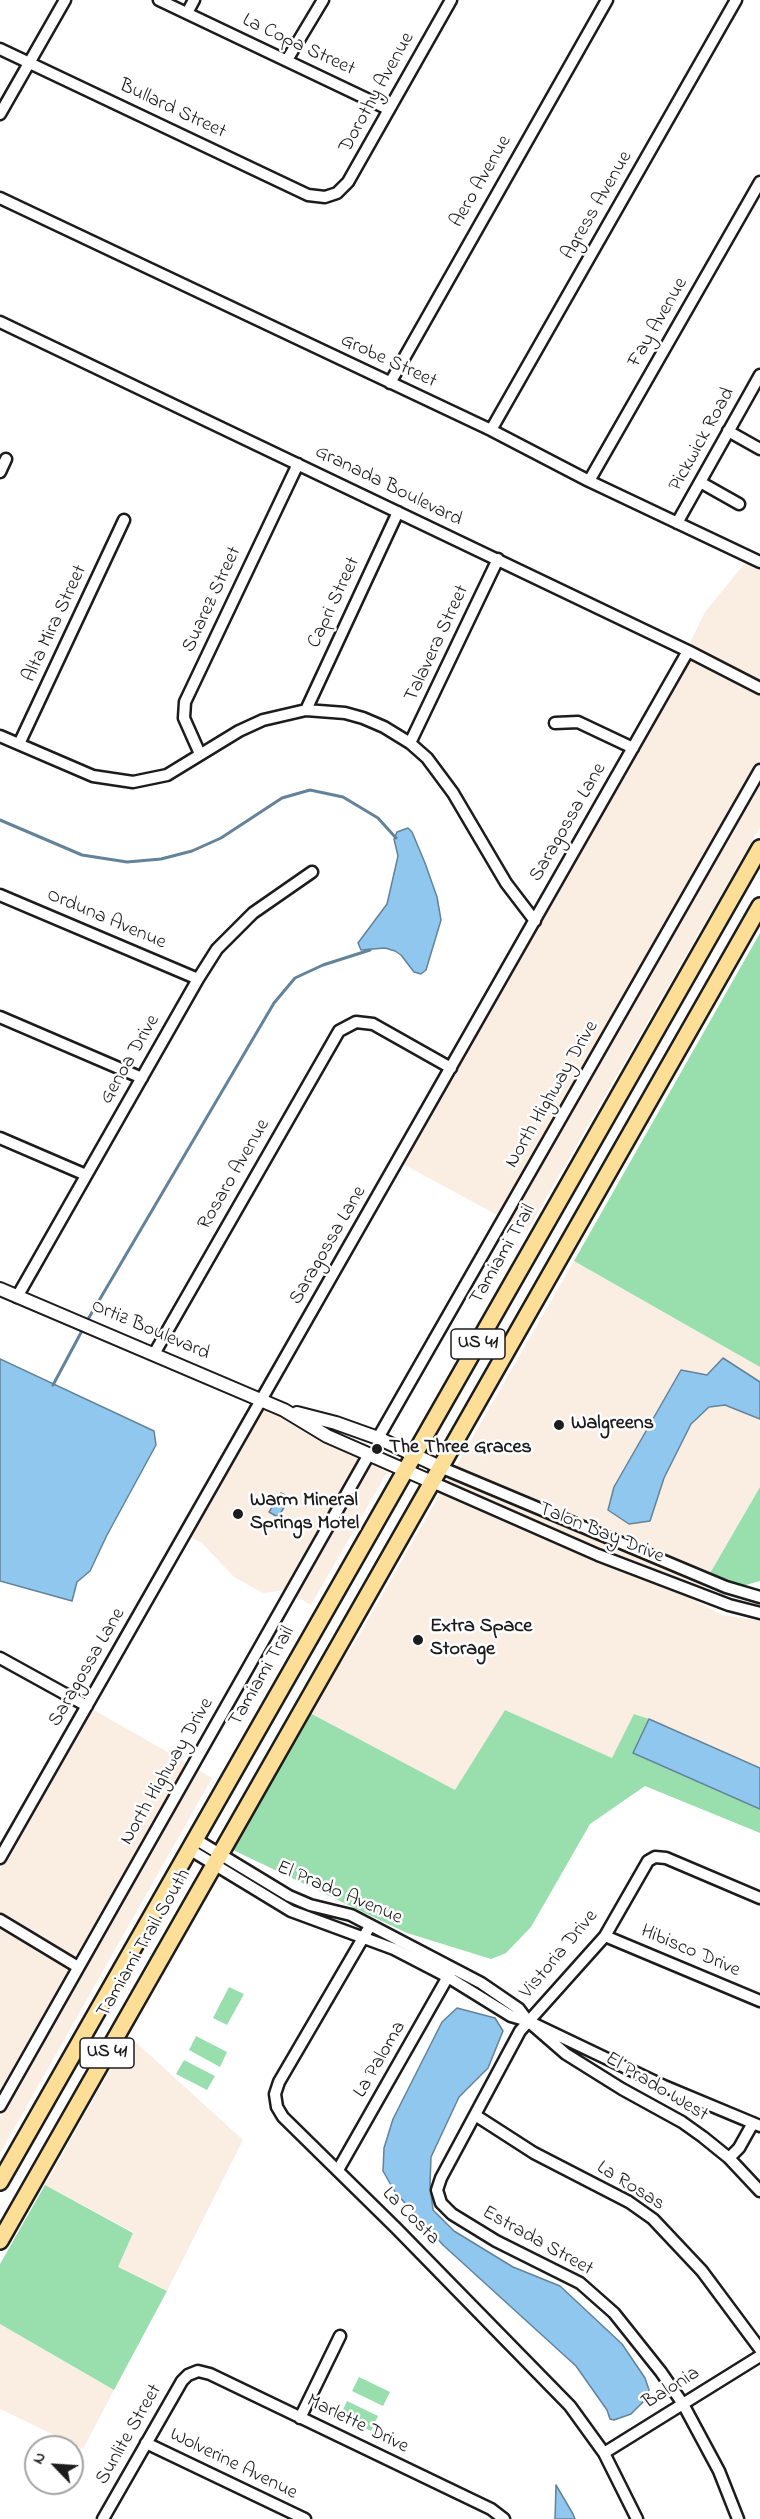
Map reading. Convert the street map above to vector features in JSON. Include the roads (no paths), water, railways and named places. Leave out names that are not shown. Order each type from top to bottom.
[{"type":"main road","name":"Tamiami Trail","points":[[192,1844],[760,848]]},
{"type":"main road","name":"US 41","points":[[217,1860],[760,906]]},
{"type":"main road","name":"Tamiami Trail South","points":[[0,2182],[192,1844]]},
{"type":"main road","name":"Tamiami Trail South","points":[[0,2241],[217,1860]]},
{"type":"street","points":[[0,114],[65,0]]},
{"type":"street","name":"La Copa Street","points":[[159,0],[388,109]]},
{"type":"street","points":[[187,13],[194,0]]},
{"type":"street","points":[[286,60],[323,0]]},
{"type":"street","name":"Dorothy Avenue","points":[[329,196],[337,193],[348,182],[451,0]]},
{"type":"street","name":"Aero Avenue","points":[[390,383],[607,0]]},
{"type":"street","name":"Agress Avenue","points":[[491,430],[736,0]]},
{"type":"street","name":"Bullard Street","points":[[0,49],[308,195],[329,196]]},
{"type":"street","name":"Fay Avenue","points":[[590,481],[760,182]]},
{"type":"street","name":"Grobe Street","points":[[0,198],[491,430],[590,481],[760,562]]},
{"type":"street","name":"Granada Boulevard","points":[[0,322],[498,559],[760,688]]},
{"type":"street","name":"Pickwick Road","points":[[677,523],[759,379]]},
{"type":"street","points":[[728,431],[760,449]]},
{"type":"street","points":[[0,472],[6,459]]},
{"type":"street","name":"Suarez Street","points":[[200,754],[184,718],[185,702],[298,464]]},
{"type":"street","points":[[700,482],[739,504]]},
{"type":"street","name":"Capri Street","points":[[306,710],[398,512]]},
{"type":"street","name":"Alta Mira Street","points":[[19,744],[124,520]]},
{"type":"street","name":"Talavera Street","points":[[410,743],[498,559]]},
{"type":"street","name":"Saragossa Lane","points":[[0,1858],[688,651]]},
{"type":"street","points":[[0,736],[93,776],[122,781],[143,781],[167,775],[239,730],[263,720],[306,710],[345,713],[363,718],[384,727],[410,743],[427,758],[441,776],[506,883],[535,921]]},
{"type":"street","points":[[555,723],[578,722],[633,748]]},
{"type":"street","name":"North Highway Drive","points":[[378,1438],[760,770]]},
{"type":"street","name":"Genoa Drive","points":[[17,1297],[217,949],[233,930],[253,913],[312,872]]},
{"type":"street","name":"Orduna Avenue","points":[[0,895],[198,979]]},
{"type":"street","points":[[0,1017],[142,1078]]},
{"type":"street","name":"Rosaro Avenue","points":[[154,1354],[334,1039],[345,1027],[356,1022],[376,1025],[451,1068]]},
{"type":"street","points":[[0,1138],[86,1175]]},
{"type":"street","name":"Ortiz Boulevard","points":[[0,1289],[262,1400],[368,1456],[432,1482]]},
{"type":"street","name":"Ortiz Boulevard","points":[[284,1410],[336,1423],[378,1438],[440,1467]]},
{"type":"street","name":"North Highway Drive","points":[[0,2106],[368,1456]]},
{"type":"street","name":"Talon Bay Drive","points":[[440,1467],[726,1587],[760,1597]]},
{"type":"street","name":"Talon Bay Drive","points":[[432,1482],[598,1555],[729,1605],[760,1613]]},
{"type":"street","points":[[0,1658],[87,1706]]},
{"type":"street","points":[[192,1844],[298,1914],[364,1936],[451,1972]]},
{"type":"street","name":"Vistoria Drive","points":[[528,2021],[605,1936],[644,1866],[655,1857],[669,1859],[760,1898]]},
{"type":"street","name":"El Prado Avenue","points":[[217,1860],[303,1902],[343,1912],[451,1972],[506,1999],[519,2009],[528,2021]]},
{"type":"street","points":[[298,1914],[303,1902]]},
{"type":"street","points":[[0,1920],[78,1967]]},
{"type":"street","name":"La Costa","points":[[370,1926],[279,2082],[275,2103],[283,2117],[553,2387],[604,2453],[637,2519]]},
{"type":"street","name":"Hibisco Drive","points":[[605,1936],[760,2001]]},
{"type":"street","name":"La Paloma","points":[[338,2170],[451,1972]]},
{"type":"street","points":[[528,2021],[664,2086],[757,2125],[729,2158]]},
{"type":"street","name":"Estrada Street","points":[[528,2021],[517,2036],[438,2184],[441,2203],[472,2228],[568,2276],[592,2292],[628,2329],[683,2404],[719,2472],[738,2519]]},
{"type":"street","name":"El Prado West","points":[[528,2021],[566,2054],[622,2090],[682,2122],[729,2158],[760,2191]]},
{"type":"street","name":"La Rosas","points":[[475,2115],[534,2152],[629,2202],[653,2219],[702,2271],[760,2349]]},
{"type":"street","points":[[300,2418],[340,2336]]},
{"type":"street","name":"Balonia","points":[[604,2453],[760,2356]]},
{"type":"street","name":"Marlette Drive","points":[[192,2373],[210,2374],[490,2509],[504,2519]]},
{"type":"street","name":"Sunlite Street","points":[[103,2519],[182,2381],[192,2373]]},
{"type":"street","name":"Wolverine Avenue","points":[[146,2443],[305,2519]]},
{"type":"water","points":[[408,828],[412,832],[425,863],[437,897],[441,920],[426,970],[421,974],[414,972],[395,951],[385,948],[361,950],[358,943],[387,904],[398,856],[394,839],[397,832]]},
{"type":"water","points":[[723,1358],[760,1382],[760,1419],[725,1405],[709,1407],[691,1424],[664,1478],[650,1521],[629,1524],[608,1510],[614,1487],[681,1370],[707,1375]]},
{"type":"water","points":[[0,1359],[154,1431],[156,1445],[90,1571],[77,1582],[72,1601],[0,1581]]},
{"type":"water","points":[[281,1493],[290,1498],[278,1517],[269,1512]]},
{"type":"water","points":[[649,1719],[760,1768],[760,1809],[633,1753]]},
{"type":"water","points":[[457,2008],[495,2018],[503,2031],[488,2068],[459,2097],[431,2157],[430,2185],[433,2210],[454,2231],[513,2267],[560,2286],[622,2344],[645,2378],[649,2390],[644,2401],[631,2414],[614,2420],[610,2419],[607,2410],[576,2366],[443,2245],[395,2192],[383,2171],[384,2148],[393,2119],[442,2022]]},
{"type":"water","points":[[556,2485],[573,2514],[575,2519],[555,2519]]},
{"type":"waterway","points":[[0,820],[82,855],[127,862],[161,859],[192,851],[221,838],[282,798],[310,790],[343,797],[378,818],[396,838]]},
{"type":"waterway","points":[[87,1321],[274,1003],[295,978],[323,965],[370,950]]},
{"type":"waterway","points":[[53,1385],[84,1327]]},
{"type":"place","name":"Walgreens","points":[[559,1425]]},
{"type":"place","name":"The Three Graces","points":[[377,1449]]},
{"type":"place","name":"Warm Mineral Springs Motel","points":[[238,1514]]},
{"type":"place","name":"Extra Space Storage","points":[[418,1640]]}]
